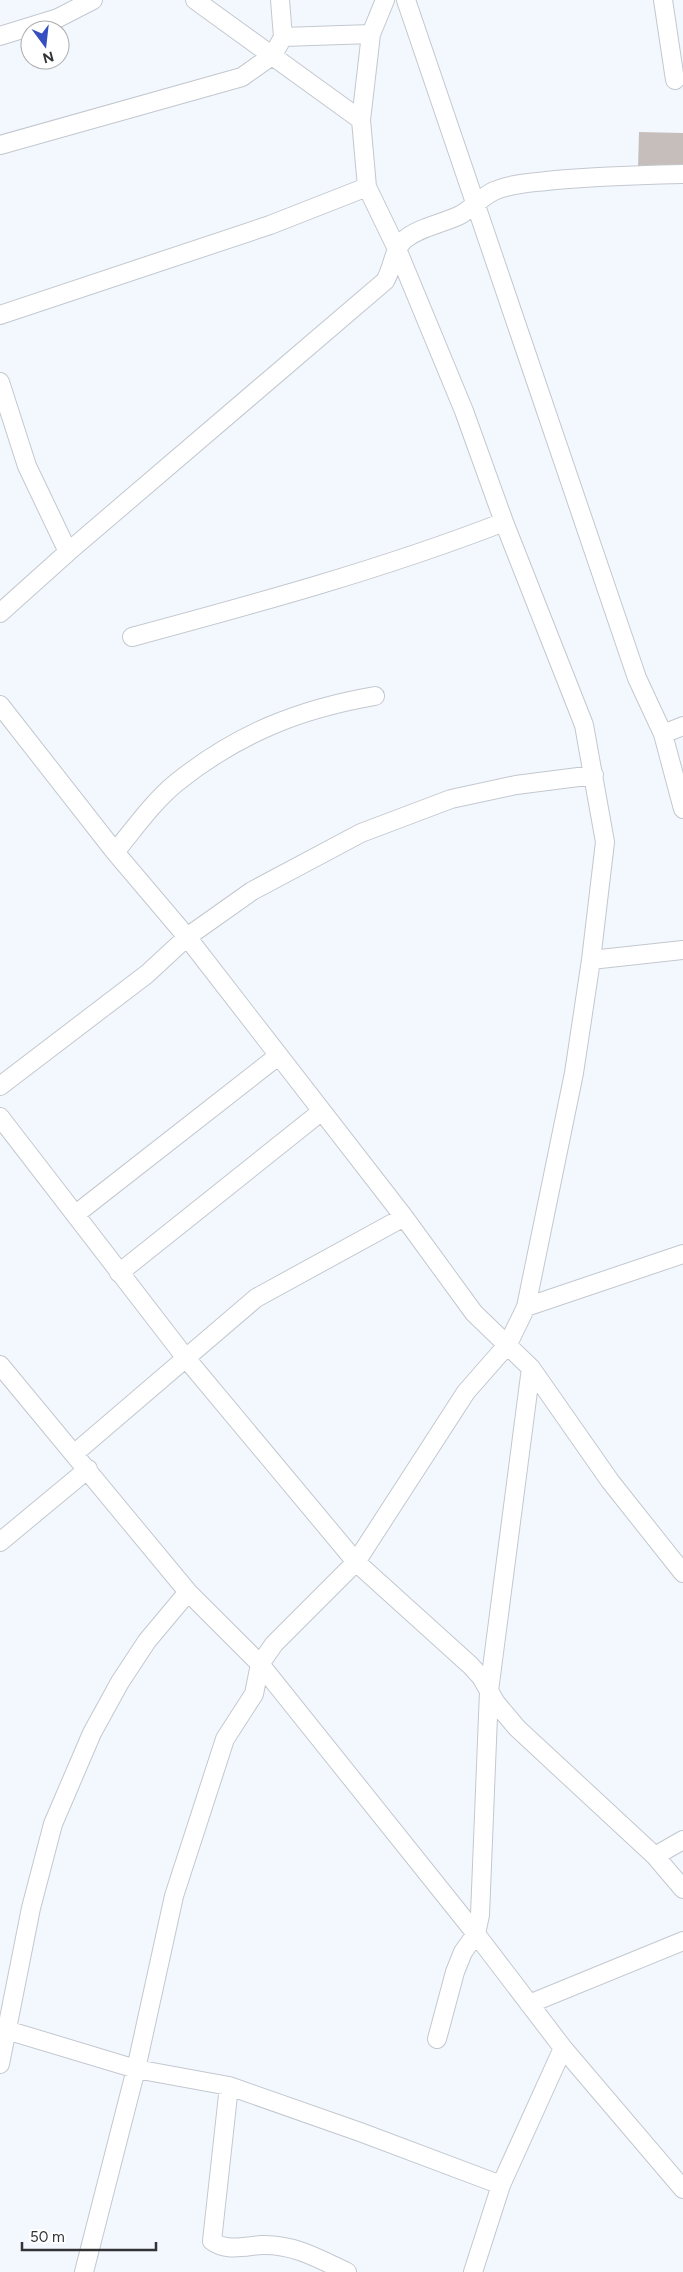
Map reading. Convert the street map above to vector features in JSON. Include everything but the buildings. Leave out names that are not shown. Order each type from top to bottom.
[{"type":"street","points":[[0,36],[58,18],[93,0]]},
{"type":"street","points":[[195,0],[361,120]]},
{"type":"street","points":[[0,145],[242,77],[273,55],[283,37],[280,0]]},
{"type":"street","points":[[84,2272],[136,2069],[174,1896],[225,1739],[254,1694],[260,1664],[274,1644],[356,1562],[466,1392],[508,1344],[526,1307],[574,1073],[591,960],[605,842],[584,725],[504,522],[464,411],[397,249],[367,186],[361,120],[371,34],[385,0]]},
{"type":"street","points":[[406,0],[637,678],[664,734],[683,809]]},
{"type":"street","points":[[664,0],[675,80]]},
{"type":"street","points":[[283,37],[371,34]]},
{"type":"street","points":[[0,613],[68,552],[385,281],[392,269],[397,249],[411,236],[461,214],[494,191],[513,185],[600,175],[683,174]]},
{"type":"street","points":[[0,315],[270,225],[367,186]]},
{"type":"street","points":[[0,382],[27,466],[68,552]]},
{"type":"street","points":[[132,637],[342,578],[444,545],[504,522]]},
{"type":"street","points":[[116,852],[174,784],[226,746],[281,719],[337,703],[375,696]]},
{"type":"street","points":[[0,705],[116,852],[188,937],[404,1217],[474,1312],[531,1368],[610,1481],[683,1573]]},
{"type":"street","points":[[664,734],[682,724]]},
{"type":"street","points":[[0,1086],[147,974],[188,937],[252,891],[361,833],[451,799],[516,785],[594,775]]},
{"type":"street","points":[[591,960],[683,950]]},
{"type":"street","points":[[76,1214],[278,1056]]},
{"type":"street","points":[[119,1274],[322,1111]]},
{"type":"street","points":[[0,1117],[76,1214],[119,1274],[185,1357],[356,1562],[470,1665],[517,1728],[655,1856],[683,1889]]},
{"type":"street","points":[[75,1454],[185,1357],[256,1298],[404,1217]]},
{"type":"street","points":[[526,1307],[683,1254]]},
{"type":"street","points":[[0,1365],[188,1592],[260,1664],[476,1934],[563,2048],[683,2189]]},
{"type":"street","points":[[437,2039],[455,1972],[463,1952],[476,1934],[480,1915],[489,1691],[531,1368]]},
{"type":"street","points":[[0,1542],[88,1469]]},
{"type":"street","points":[[0,2064],[3,2029],[53,1824],[92,1733],[120,1682],[146,1641],[188,1592]]},
{"type":"street","points":[[655,1856],[683,1840]]},
{"type":"street","points":[[529,2004],[683,1941]]},
{"type":"street","points":[[3,2029],[136,2069],[229,2086],[501,2185]]},
{"type":"street","points":[[473,2272],[501,2185],[563,2048]]},
{"type":"street","points":[[229,2086],[212,2241],[218,2246],[229,2248],[284,2246],[321,2258],[346,2272]]}]
